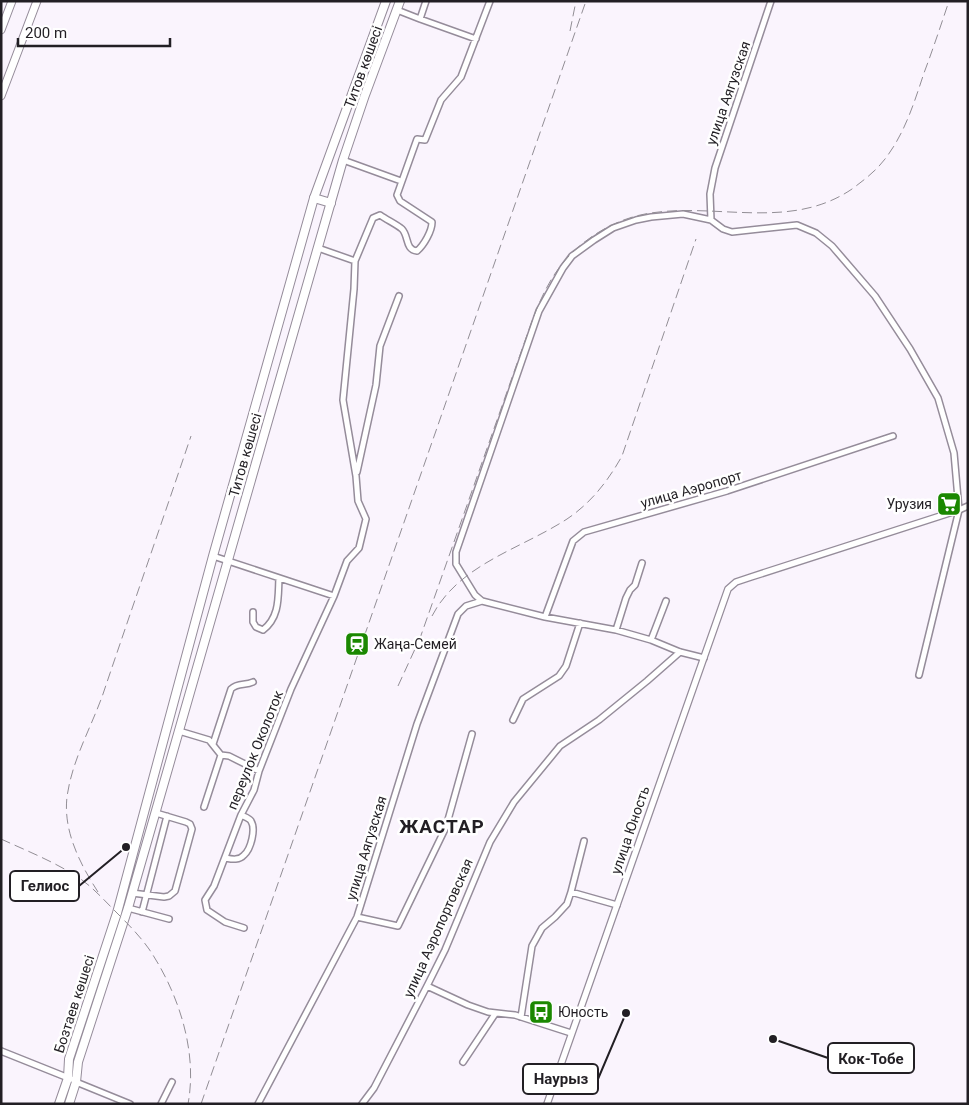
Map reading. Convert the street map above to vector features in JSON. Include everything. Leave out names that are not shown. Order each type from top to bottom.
[{"type":"main road","points":[[1,30],[12,1]]},
{"type":"main road","points":[[1,96],[37,1]]},
{"type":"main road","name":"Титов көшесі","points":[[117,913],[213,556],[314,198],[386,1]]},
{"type":"main road","name":"Титов көшесі","points":[[125,919],[343,160],[400,1]]},
{"type":"main road","points":[[314,198],[331,203]]},
{"type":"main road","points":[[130,862],[141,864]]},
{"type":"main road","name":"Бозтаев көшесі","points":[[58,1104],[68,1078],[69,1059],[117,913]]},
{"type":"main road","name":"Бозтаев көшесі","points":[[69,1104],[76,1082],[78,1062],[125,919]]},
{"type":"street","points":[[420,19],[426,1]]},
{"type":"street","points":[[356,476],[343,400],[355,261],[373,218],[376,216],[380,216],[403,230],[409,248],[414,251],[420,248],[433,224],[397,198],[401,181],[417,139],[426,140],[441,100],[461,77],[490,1]]},
{"type":"street","name":"улица Аягузская","points":[[712,220],[710,194],[715,168],[771,1]]},
{"type":"street","points":[[396,10],[476,39]]},
{"type":"street","points":[[343,160],[401,181]]},
{"type":"street","points":[[704,658],[680,652],[651,640],[616,630],[545,617],[482,601],[475,595],[456,564],[456,552],[539,311],[563,268],[572,256],[613,228],[650,217],[683,214],[712,220],[723,229],[732,232],[797,225],[816,233],[832,246],[869,289],[910,348],[938,398],[954,453],[959,510],[919,675]]},
{"type":"street","points":[[318,248],[355,261]]},
{"type":"street","points":[[356,476],[376,385],[380,346],[399,296]]},
{"type":"street","name":"улица Аэропорт","points":[[545,617],[574,540],[584,532],[727,491],[893,436]]},
{"type":"street","name":"переулок Околоток","points":[[244,928],[225,922],[207,910],[205,900],[214,886],[241,815],[254,790],[291,689],[334,596],[347,561],[359,548],[366,519],[358,501],[356,476]]},
{"type":"street","points":[[959,510],[968,506]]},
{"type":"street","name":"улица Юность","points":[[547,1104],[728,589],[736,582],[750,577],[959,510]]},
{"type":"street","points":[[213,556],[334,596]]},
{"type":"street","points":[[616,630],[626,598],[630,590],[635,586],[642,563]]},
{"type":"street","points":[[254,612],[253,622],[256,627],[263,630],[274,617],[277,609],[279,578]]},
{"type":"street","name":"улица Аягузская","points":[[258,1104],[357,917],[417,724],[458,614],[466,606],[482,601]]},
{"type":"street","points":[[651,640],[666,601]]},
{"type":"street","points":[[513,720],[523,699],[559,676],[566,666],[580,623]]},
{"type":"street","name":"улица Аэропортовская","points":[[362,1104],[374,1088],[427,986],[445,950],[490,842],[514,802],[560,746],[599,720],[680,652]]},
{"type":"street","points":[[213,744],[231,689],[240,684],[247,685],[253,682]]},
{"type":"street","points":[[179,730],[209,740],[221,755],[228,756],[260,771]]},
{"type":"street","points":[[357,917],[398,926],[446,827],[472,734]]},
{"type":"street","points":[[204,807],[221,755]]},
{"type":"street","points":[[132,893],[169,896],[175,891],[192,829],[190,824],[186,822],[156,813]]},
{"type":"street","points":[[225,858],[233,860],[244,855],[250,845],[254,828],[253,823],[249,818],[241,815]]},
{"type":"street","points":[[142,912],[167,816]]},
{"type":"street","points":[[521,1017],[532,946],[542,928],[555,918],[566,904],[571,892],[584,841]]},
{"type":"street","points":[[571,892],[617,905]]},
{"type":"street","points":[[128,908],[169,918]]},
{"type":"street","points":[[427,986],[468,1005],[495,1014],[521,1017],[571,1033]]},
{"type":"street","points":[[463,1062],[495,1014]]},
{"type":"street","points":[[1,1051],[130,1104]]},
{"type":"street","points":[[161,1104],[172,1082]]},
{"type":"railway","points":[[570,31],[576,1]]},
{"type":"railway","points":[[201,1104],[586,1]]},
{"type":"railway","points":[[419,641],[532,321],[548,285],[565,260],[579,246],[596,234],[635,216],[671,211],[751,213],[803,209],[828,202],[852,189],[878,167],[898,139],[913,107],[949,1]]},
{"type":"railway","points":[[432,616],[444,598],[474,570],[549,530],[576,513],[591,499],[611,474],[622,456],[696,239]]},
{"type":"railway","points":[[98,892],[79,859],[70,835],[66,810],[69,783],[77,757],[103,694],[191,436]]},
{"type":"railway","points":[[398,686],[421,636]]},
{"type":"railway","points":[[1,839],[55,864],[85,882],[129,925],[149,949],[169,984],[183,1023],[190,1063],[188,1104]]},
{"type":"place","name":"Урузия","points":[[949,504]]},
{"type":"place","name":"Жаңа-Семей","points":[[357,644]]},
{"type":"place","name":"Гелиос","points":[[126,847]]},
{"type":"place","name":"Юность","points":[[541,1012]]},
{"type":"place","name":"Наурыз","points":[[626,1013]]},
{"type":"place","name":"Кок-Тобе","points":[[773,1039]]},
{"type":"district","name":"ЖАСТАР","points":[[442,826]]}]
